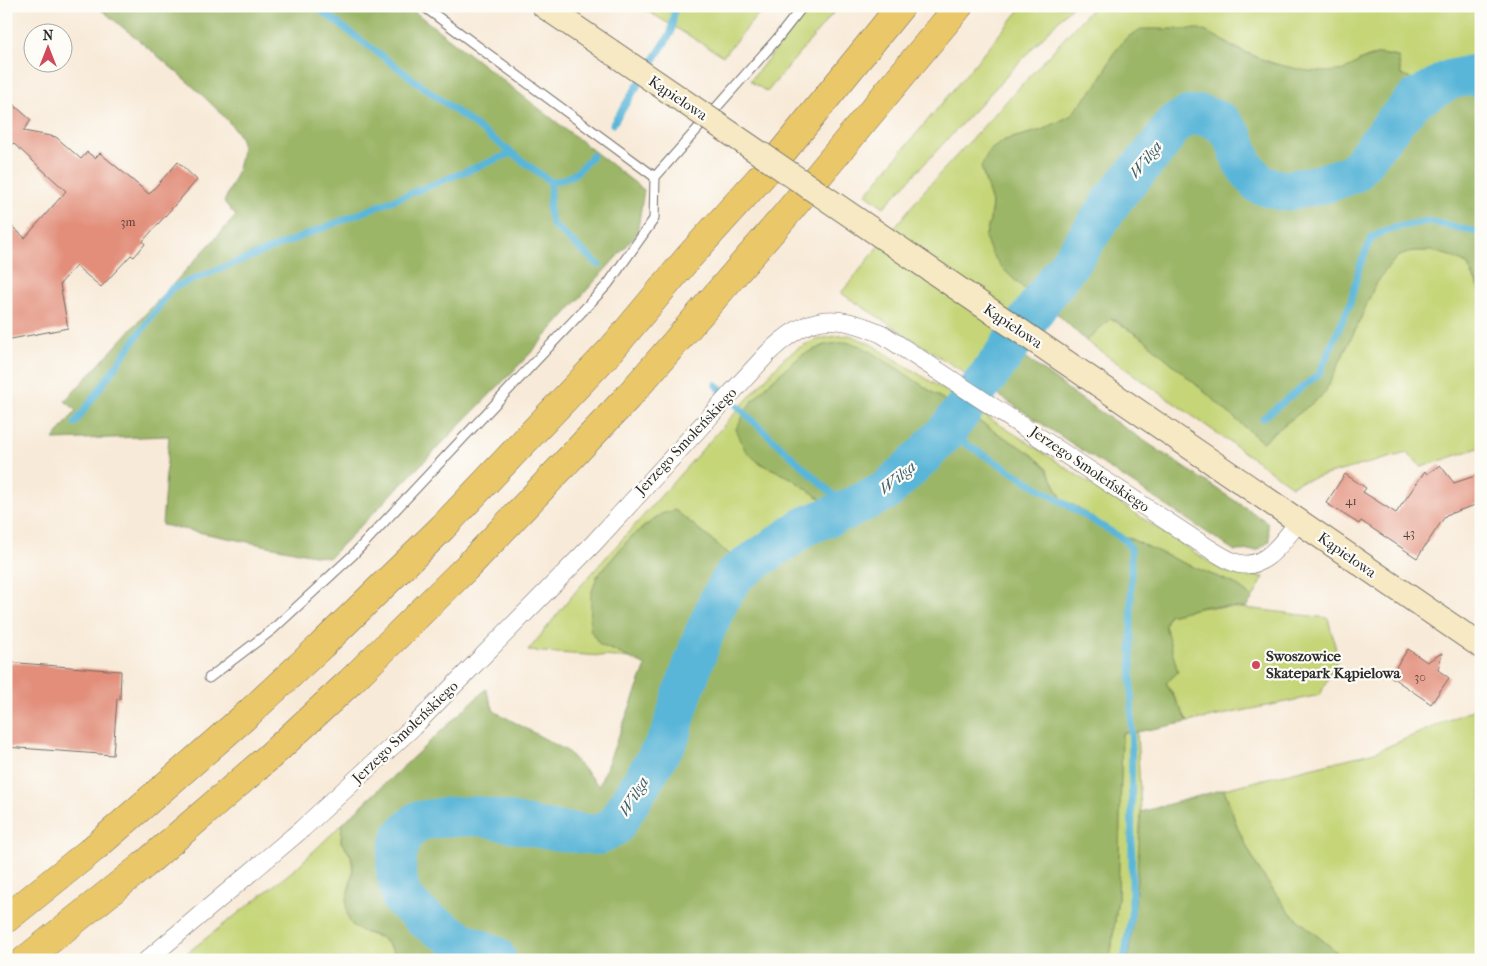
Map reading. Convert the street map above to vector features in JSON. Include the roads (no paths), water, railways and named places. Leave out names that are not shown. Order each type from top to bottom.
[{"type":"highway","points":[[6,919],[100,843],[249,713],[321,646],[443,526],[611,350],[688,258],[771,166],[901,6]]},
{"type":"highway","points":[[25,960],[144,865],[270,756],[350,682],[469,565],[627,398],[784,217],[960,6]]},
{"type":"street","name":"Kąpielowa","points":[[544,6],[1481,646]]},
{"type":"street","name":"Jerzego Smoleńskiego","points":[[147,960],[302,829],[413,727],[593,544],[721,403],[786,336],[808,324],[824,320],[842,321],[862,324],[882,334],[1232,562],[1247,564],[1262,561],[1272,554],[1298,521]]},
{"type":"lane","points":[[423,6],[656,177]]},
{"type":"lane","points":[[209,678],[272,630],[353,555],[608,284],[654,219],[656,177],[803,6]]},
{"type":"waterway","points":[[315,6],[512,153]]},
{"type":"waterway","points":[[613,124],[671,33],[675,6]]},
{"type":"waterway","name":"Wilga","points":[[497,960],[495,956],[461,941],[426,920],[402,899],[396,873],[397,856],[402,836],[418,821],[446,817],[478,816],[554,831],[598,835],[615,826],[670,736],[682,695],[704,634],[718,602],[734,575],[806,526],[849,509],[886,491],[926,453],[946,432],[998,363],[1117,194],[1158,147],[1174,124],[1188,116],[1202,115],[1221,122],[1234,138],[1243,164],[1259,184],[1284,191],[1322,184],[1354,173],[1396,120],[1416,99],[1449,80],[1471,75],[1481,78]]},
{"type":"waterway","points":[[75,423],[172,288],[512,153],[551,182],[570,177],[592,156]]},
{"type":"waterway","points":[[551,182],[549,211],[552,224],[599,265]]},
{"type":"waterway","points":[[1263,418],[1319,374],[1350,304],[1360,265],[1372,237],[1392,228],[1428,221],[1481,233]]},
{"type":"waterway","points":[[716,385],[849,509]]},
{"type":"waterway","points":[[946,432],[1125,540],[1131,549],[1132,908],[1124,960]]},
{"type":"place","name":"Swoszowice Skatepark Kąpielowa","points":[[1256,665]]}]
